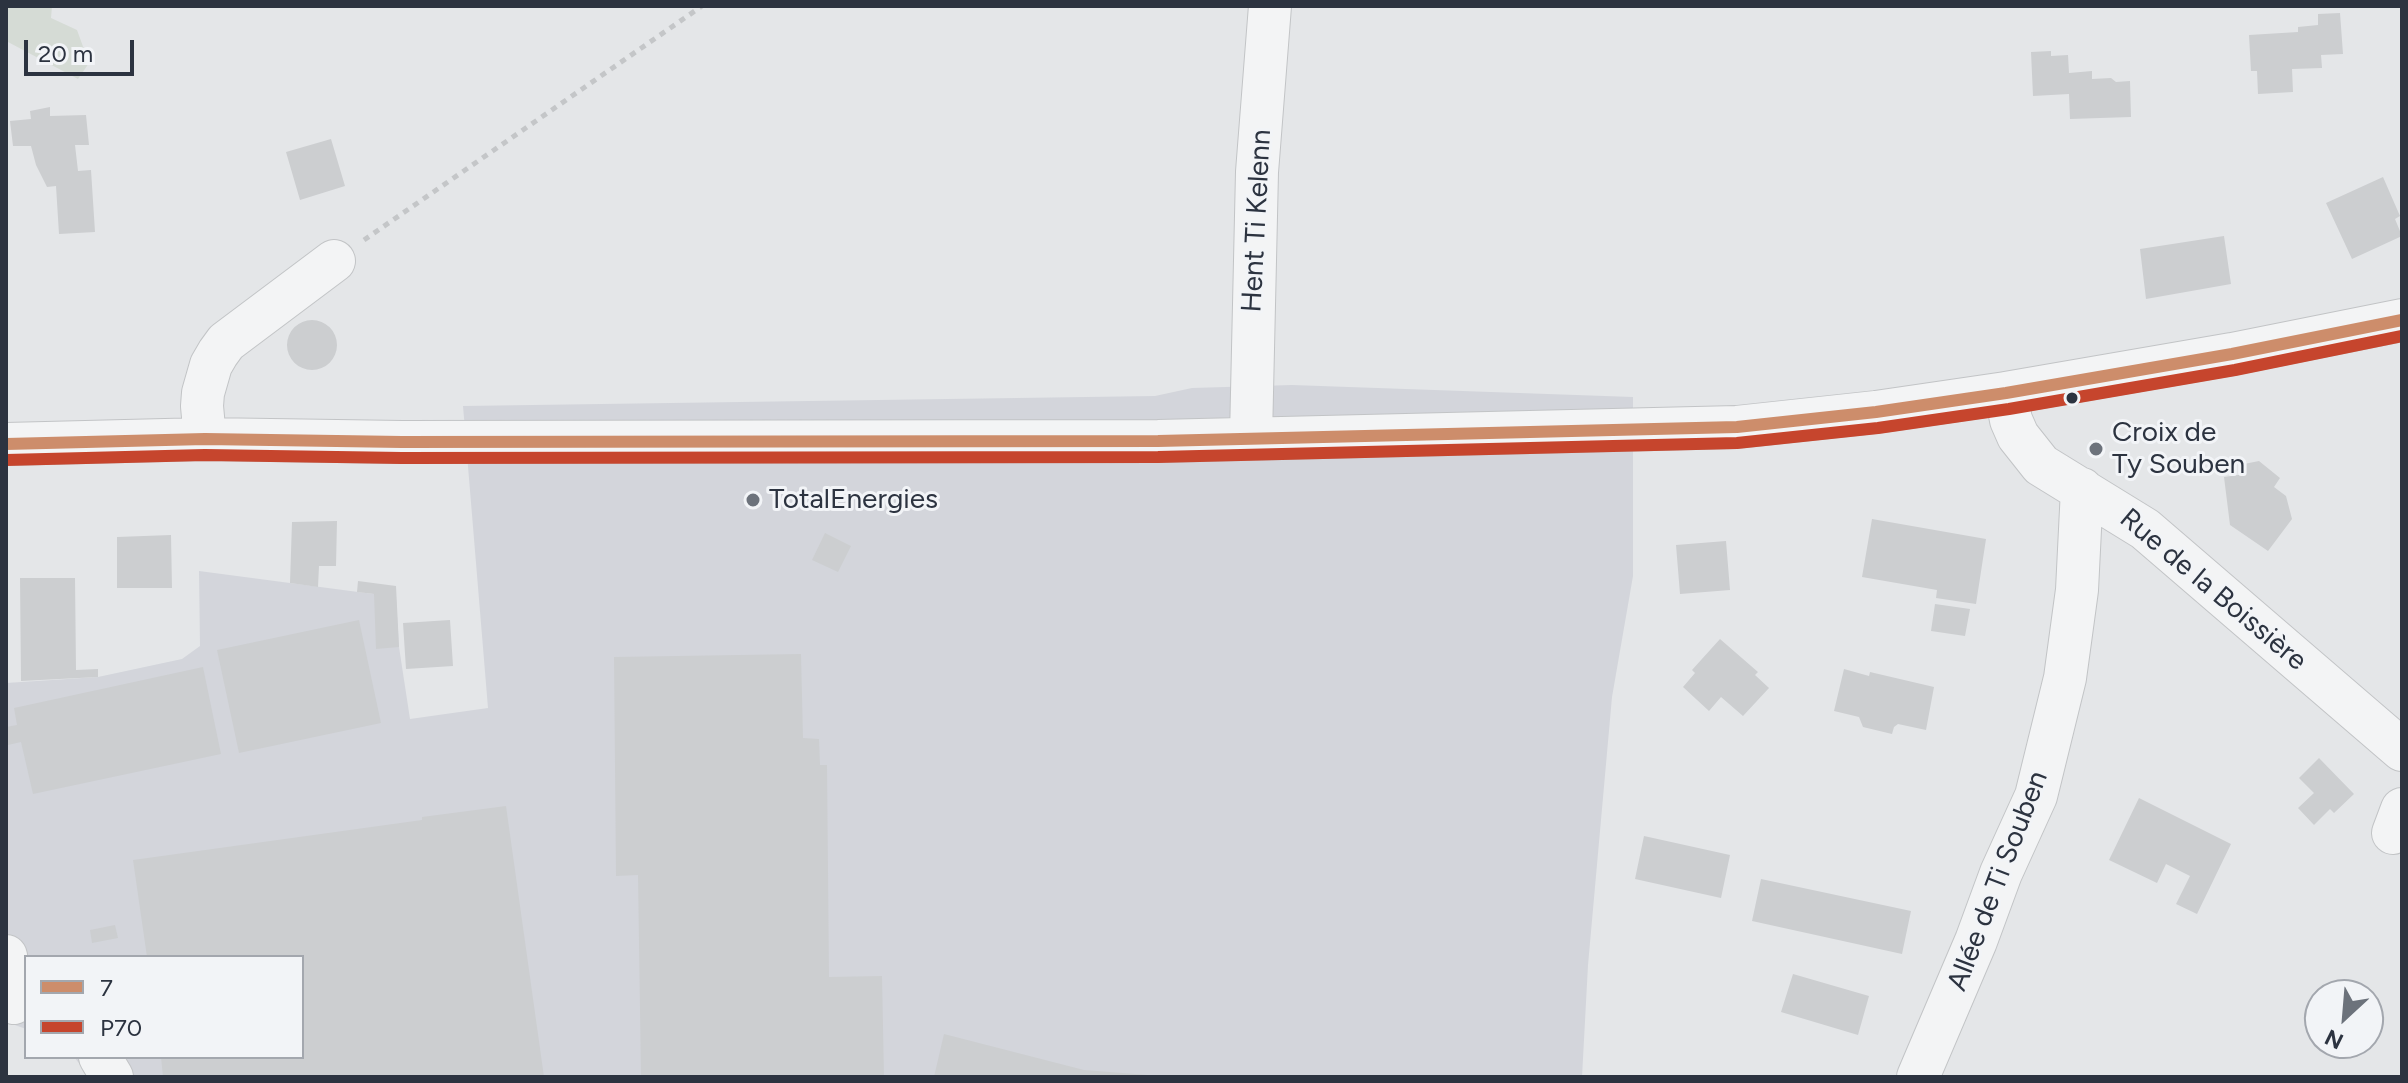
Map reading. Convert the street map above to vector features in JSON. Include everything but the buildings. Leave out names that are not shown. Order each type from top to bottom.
[{"type":"street","name":"Hent Ti Kelenn","points":[[1251,437],[1257,172],[1270,6]]},
{"type":"street","points":[[205,439],[203,393],[218,353],[237,333],[334,261]]},
{"type":"street","points":[[6,444],[205,439],[402,442],[1158,441],[1737,427],[1876,412],[2006,393],[2232,354],[2402,320]]},
{"type":"street","name":"Rue de la Boissière","points":[[2006,393],[2011,420],[2041,465],[2145,529],[2402,750]]},
{"type":"street","name":"Allée de Ti Souben","points":[[1918,1077],[1976,941],[2001,873],[2036,796],[2065,678],[2077,590],[2082,489]]},
{"type":"street","points":[[6,956],[15,1004]]},
{"type":"street","points":[[101,1059],[112,1077]]},
{"type":"path","points":[[334,261],[702,6]]},
{"type":"shaded area","points":[[6,6],[52,6],[51,18],[77,30],[89,63],[78,79],[6,43]]},
{"type":"shaded area","points":[[1292,385],[1633,397],[1633,576],[1612,697],[1588,965],[1582,1077],[90,1077],[76,1059],[304,1059],[304,955],[24,955],[24,1028],[12,1024],[6,995],[6,683],[98,677],[182,659],[200,646],[199,571],[396,597],[399,647],[410,719],[488,708],[463,406],[1155,396],[1192,388]]},
{"type":"transit line","name":"7","points":[[6,444],[205,439],[402,442],[1158,441],[1737,427],[1876,412],[2006,393],[2232,354],[2402,320]]},
{"type":"transit line","name":"P70","points":[[6,460],[205,455],[402,458],[1158,457],[1737,443],[1878,428],[2009,409],[2235,370],[2402,336]]},
{"type":"place","name":"Croix de Ty Souben","points":[[2096,449]]},
{"type":"place","name":"TotalEnergies","points":[[753,500]]}]
